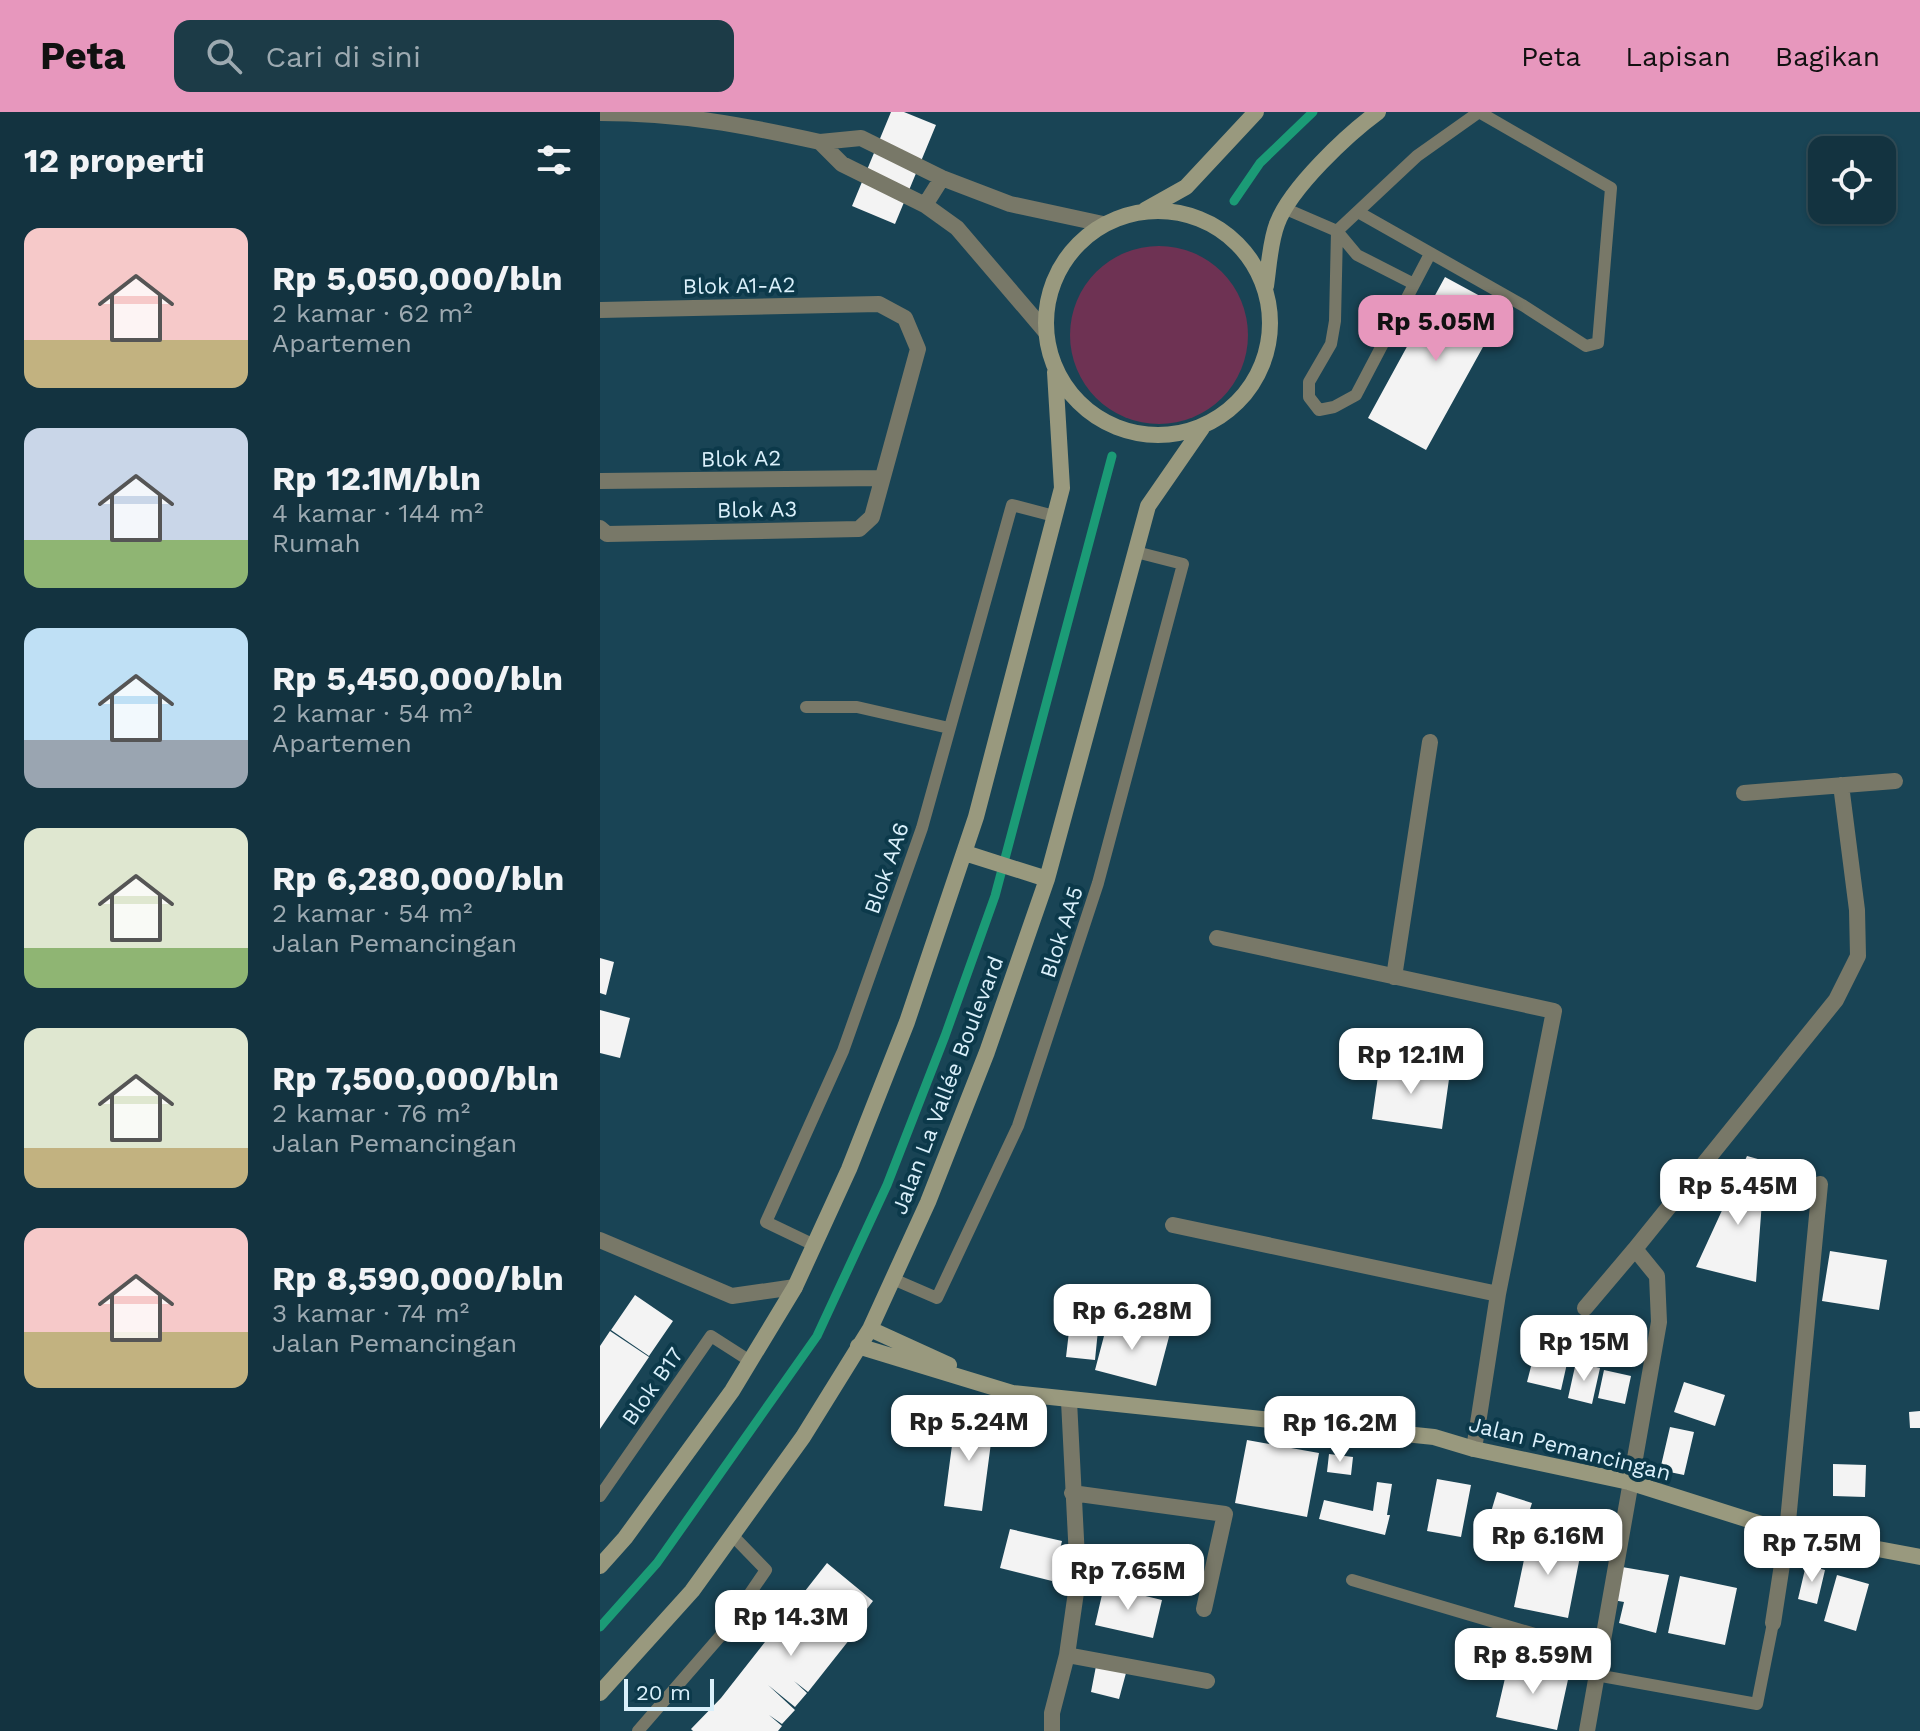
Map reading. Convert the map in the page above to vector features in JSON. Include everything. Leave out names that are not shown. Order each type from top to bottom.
[{"type":"street","points":[[600,1566],[625,1538],[732,1391],[795,1287],[849,1169],[907,1022],[965,853],[1062,488],[1055,372],[1045,331],[1050,289],[1070,251],[1103,224],[1144,211],[1186,187],[1256,112]]},
{"type":"street","points":[[1055,372],[1081,407],[1117,429],[1160,436],[1202,428],[1238,404],[1262,370],[1272,328],[1266,286],[1277,223],[1300,187],[1354,130],[1378,112]]},
{"type":"street","points":[[600,113],[650,113],[734,123],[820,142],[861,138],[942,178],[1010,204],[1103,224]]},
{"type":"street","points":[[820,142],[842,164],[925,205],[957,228],[1045,331]]},
{"type":"street","points":[[925,205],[942,178]]},
{"type":"street","points":[[1144,211],[1183,213],[1218,227],[1247,252],[1266,286]]},
{"type":"street","name":"Blok A1-A2","points":[[600,310],[879,304]]},
{"type":"street","name":"Blok A3","points":[[600,528],[607,534],[859,529],[872,517],[918,349],[905,318],[879,304]]},
{"type":"street","name":"Jalan La Vallée Boulevard","points":[[600,1693],[692,1591],[803,1437],[870,1329],[928,1202],[987,1052],[1047,879],[1148,506],[1202,428]]},
{"type":"street","name":"Blok A2","points":[[600,481],[882,478]]},
{"type":"street","points":[[1394,977],[1430,742]]},
{"type":"street","points":[[1744,793],[1895,781]]},
{"type":"street","points":[[1585,1308],[1836,1000],[1858,956],[1857,910],[1841,785]]},
{"type":"street","points":[[965,853],[1047,879]]},
{"type":"street","points":[[1217,938],[1554,1011],[1498,1294],[1474,1449]]},
{"type":"street","points":[[1773,1623],[1787,1532],[1820,1184]]},
{"type":"street","points":[[1173,1225],[1498,1294]]},
{"type":"street","points":[[600,1240],[732,1296],[795,1287]]},
{"type":"street","points":[[1587,1731],[1659,1322],[1657,1276],[1635,1249]]},
{"type":"street","name":"Jalan Pemancingan","points":[[870,1329],[1012,1393]]},
{"type":"street","name":"Jalan Pemancingan","points":[[858,1346],[1012,1393],[1434,1437],[1474,1449],[1629,1482],[1787,1532],[1920,1557]]},
{"type":"street","points":[[1052,1731],[1052,1713],[1067,1655],[1078,1578],[1069,1401]]},
{"type":"street","points":[[1072,1493],[1225,1514],[1204,1609]]},
{"type":"street","points":[[1067,1655],[1207,1681]]},
{"type":"lane","points":[[1358,212],[1524,306],[1586,346],[1598,343],[1611,188],[1479,112],[1417,156],[1337,231],[1335,321],[1331,344],[1309,382],[1309,397],[1319,410],[1334,407],[1356,395],[1430,254]]},
{"type":"lane","points":[[1286,209],[1337,231],[1357,255],[1414,284]]},
{"type":"lane","name":"Blok AA6","points":[[814,1245],[766,1222],[843,1051],[922,828],[1012,505],[1054,516]]},
{"type":"lane","name":"Blok AA5","points":[[893,1279],[937,1298],[1018,1126],[1098,883],[1183,564],[1136,552]]},
{"type":"lane","points":[[806,707],[857,707],[949,728]]},
{"type":"lane","name":"Blok B17","points":[[600,1496],[711,1336],[750,1361]]},
{"type":"lane","points":[[638,1731],[723,1633],[766,1570],[732,1535]]},
{"type":"lane","points":[[1352,1580],[1599,1653]]},
{"type":"lane","points":[[1596,1675],[1757,1704],[1773,1623]]},
{"type":"shaded area","points":[[1159,246],[1193,253],[1222,272],[1241,301],[1248,335],[1241,369],[1222,398],[1193,417],[1159,424],[1125,417],[1096,398],[1077,369],[1070,335],[1077,301],[1096,272],[1125,253]]},
{"type":"building","points":[[891,112],[904,112],[936,125],[895,224],[852,206]]},
{"type":"building","points":[[1445,277],[1504,309],[1426,450],[1368,418]]},
{"type":"building","points":[[600,958],[614,962],[606,995],[600,993]]},
{"type":"building","points":[[600,1010],[630,1018],[620,1058],[600,1053]]},
{"type":"building","points":[[1380,1062],[1450,1072],[1442,1129],[1372,1119]]},
{"type":"building","points":[[1747,1156],[1765,1161],[1756,1282],[1696,1267]]},
{"type":"building","points":[[1830,1251],[1887,1260],[1879,1310],[1822,1301]]},
{"type":"building","points":[[635,1295],[673,1321],[649,1356],[611,1330]]},
{"type":"building","points":[[1073,1297],[1101,1300],[1095,1360],[1066,1357]]},
{"type":"building","points":[[1109,1317],[1170,1333],[1156,1386],[1095,1370]]},
{"type":"building","points":[[610,1331],[649,1357],[600,1429],[600,1346]]},
{"type":"building","points":[[1535,1351],[1568,1359],[1561,1390],[1527,1382]]},
{"type":"building","points":[[1576,1362],[1600,1368],[1592,1404],[1568,1398]]},
{"type":"building","points":[[1604,1370],[1631,1376],[1625,1404],[1598,1398]]},
{"type":"building","points":[[1684,1382],[1725,1395],[1715,1426],[1674,1412]]},
{"type":"building","points":[[1920,1411],[1920,1428],[1910,1428],[1909,1412]]},
{"type":"building","points":[[956,1415],[994,1420],[982,1511],[944,1506]]},
{"type":"building","points":[[1670,1427],[1694,1432],[1684,1475],[1660,1470]]},
{"type":"building","points":[[1247,1440],[1319,1453],[1307,1517],[1235,1503]]},
{"type":"building","points":[[1329,1454],[1353,1457],[1351,1475],[1327,1472]]},
{"type":"building","points":[[1833,1464],[1866,1465],[1865,1497],[1833,1496]]},
{"type":"building","points":[[1437,1479],[1471,1485],[1461,1537],[1427,1531]]},
{"type":"building","points":[[1377,1482],[1392,1484],[1385,1535],[1319,1519],[1324,1500],[1373,1511]]},
{"type":"building","points":[[1497,1492],[1532,1503],[1515,1555],[1481,1545]]},
{"type":"building","points":[[1010,1529],[1062,1541],[1052,1581],[1000,1568]]},
{"type":"building","points":[[1529,1536],[1582,1546],[1568,1618],[1514,1607]]},
{"type":"building","points":[[827,1563],[873,1601],[857,1622],[861,1625],[808,1692],[794,1681],[807,1693],[795,1707],[768,1685],[795,1710],[782,1724],[769,1715],[782,1726],[778,1731],[693,1731],[691,1729],[721,1698]]},
{"type":"building","points":[[1806,1565],[1825,1570],[1817,1604],[1798,1599]]},
{"type":"building","points":[[1622,1567],[1669,1575],[1656,1633],[1619,1623],[1624,1602],[1613,1600]]},
{"type":"building","points":[[1837,1575],[1869,1584],[1856,1631],[1824,1621]]},
{"type":"building","points":[[1680,1576],[1737,1588],[1725,1645],[1668,1633]]},
{"type":"building","points":[[1104,1586],[1162,1600],[1153,1638],[1095,1625]]},
{"type":"building","points":[[1509,1661],[1569,1675],[1557,1730],[1496,1717]]},
{"type":"building","points":[[1096,1666],[1126,1673],[1119,1699],[1091,1692]]},
{"type":"waterway","points":[[1234,201],[1260,163],[1313,112]]},
{"type":"waterway","points":[[600,1627],[657,1563],[817,1336],[887,1185],[995,896],[1112,456]]}]
